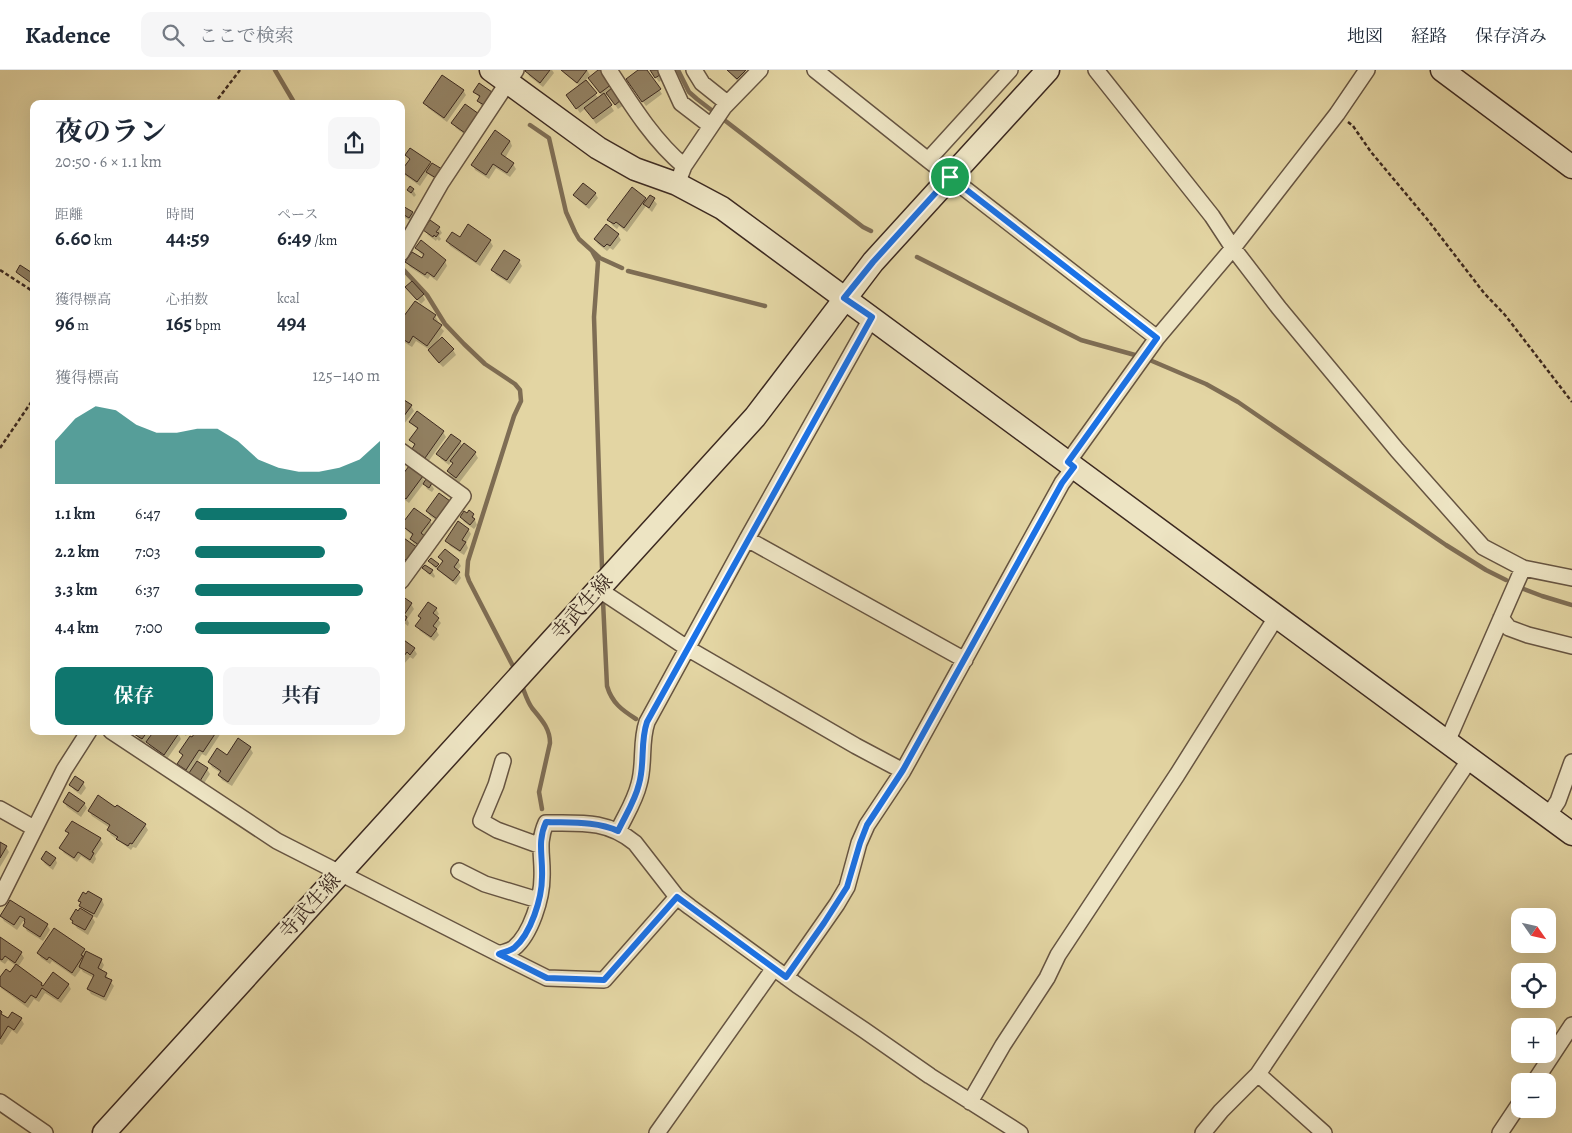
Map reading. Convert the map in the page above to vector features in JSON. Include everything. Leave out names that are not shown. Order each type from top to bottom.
[{"type":"street","points":[[609,70],[669,153],[680,175],[722,208],[1572,834]]},
{"type":"street","points":[[666,70],[680,103],[712,125]]},
{"type":"street","points":[[694,70],[702,83],[725,105]]},
{"type":"street","points":[[680,175],[725,105],[760,70]]},
{"type":"street","points":[[816,70],[928,160],[957,169],[1157,338]]},
{"type":"street","points":[[928,160],[1010,70]]},
{"type":"street","name":"寺武生線","points":[[104,1133],[755,417],[873,262],[1048,70]]},
{"type":"street","points":[[1096,70],[1212,216],[1233,248],[1279,308],[1397,450],[1483,547],[1523,568],[1572,578]]},
{"type":"street","points":[[658,1133],[780,972],[828,917],[847,887],[867,825],[903,770],[1071,464],[1157,338],[1233,248],[1337,114],[1367,70]]},
{"type":"street","points":[[1442,70],[1572,167]]},
{"type":"street","points":[[405,247],[505,74],[610,156],[635,169],[680,175]]},
{"type":"street","points":[[618,831],[639,785],[643,740],[647,722],[872,317]]},
{"type":"street","points":[[405,454],[463,496],[405,576]]},
{"type":"street","points":[[748,539],[965,660]]},
{"type":"street","points":[[1447,742],[1523,568]]},
{"type":"street","points":[[598,589],[687,648],[856,746],[903,770]]},
{"type":"street","points":[[970,1102],[1003,1045],[1047,978],[1058,955],[1177,775],[1277,616]]},
{"type":"street","points":[[1502,618],[1509,628],[1528,635],[1572,646]]},
{"type":"street","points":[[0,898],[64,770],[86,735]]},
{"type":"street","points":[[117,735],[277,841],[547,978],[604,980],[677,897]]},
{"type":"street","points":[[1203,1133],[1221,1111],[1258,1074],[1470,759]]},
{"type":"street","points":[[503,761],[496,785],[481,821],[541,846]]},
{"type":"street","points":[[1548,816],[1558,801],[1572,762]]},
{"type":"street","points":[[0,809],[34,828]]},
{"type":"street","points":[[499,954],[512,950],[525,936],[538,900],[542,878],[541,834],[546,822],[608,826],[635,843],[644,852],[677,897],[797,986],[864,1030],[902,1058],[1020,1133]]},
{"type":"street","points":[[459,871],[485,884],[538,900]]},
{"type":"street","points":[[1540,1073],[1572,1025]]},
{"type":"street","points":[[1258,1074],[1324,1133]]},
{"type":"street","points":[[0,1102],[45,1133]]},
{"type":"street","points":[[1500,1133],[1511,1116]]},
{"type":"path","points":[[217,100],[240,70]]},
{"type":"path","points":[[1337,114],[1353,126],[1371,152],[1428,219],[1484,293],[1505,314],[1572,402]]},
{"type":"path","points":[[0,270],[30,289]]},
{"type":"path","points":[[0,448],[30,404]]},
{"type":"building","points":[[526,70],[550,70],[540,83]]},
{"type":"building","points":[[561,70],[587,70],[577,83]]},
{"type":"building","points":[[598,70],[602,70],[612,84],[600,93],[588,78]]},
{"type":"building","points":[[638,70],[647,70],[661,89],[642,102],[626,79]]},
{"type":"building","points":[[650,70],[662,70],[663,73],[655,78]]},
{"type":"building","points":[[727,70],[746,70],[737,79]]},
{"type":"building","points":[[442,75],[464,90],[444,118],[423,103]]},
{"type":"building","points":[[586,80],[597,93],[576,109],[566,95]]},
{"type":"building","points":[[479,83],[492,92],[484,105],[477,101],[480,96],[473,92]]},
{"type":"building","points":[[613,87],[622,99],[615,105],[606,93]]},
{"type":"building","points":[[604,93],[612,105],[593,119],[584,108]]},
{"type":"building","points":[[465,104],[479,114],[465,133],[451,123]]},
{"type":"building","points":[[495,130],[510,141],[501,154],[514,163],[507,173],[493,164],[486,175],[471,165]]},
{"type":"building","points":[[410,148],[431,162],[417,182],[405,174],[405,166],[410,159],[405,155]]},
{"type":"building","points":[[432,163],[442,169],[436,178],[426,172]]},
{"type":"building","points":[[583,183],[596,193],[586,205],[573,195]]},
{"type":"building","points":[[410,186],[414,189],[411,193],[407,190]]},
{"type":"building","points":[[632,187],[646,198],[624,228],[616,222],[614,224],[607,220]]},
{"type":"building","points":[[650,195],[655,198],[649,208],[643,204]]},
{"type":"building","points":[[405,207],[413,212],[409,218],[405,216]]},
{"type":"building","points":[[430,220],[440,227],[436,232],[439,233],[436,237],[423,230]]},
{"type":"building","points":[[468,224],[491,240],[476,262],[446,241],[452,232],[460,237]]},
{"type":"building","points":[[606,224],[619,234],[610,246],[607,244],[604,247],[594,239]]},
{"type":"building","points":[[421,240],[446,260],[434,277],[427,272],[425,275],[405,262],[412,252],[422,258],[424,254],[415,248]]},
{"type":"building","points":[[504,250],[520,260],[507,280],[491,270]]},
{"type":"building","points":[[20,265],[30,271],[30,282],[16,272]]},
{"type":"building","points":[[412,281],[424,294],[417,300],[405,287]]},
{"type":"building","points":[[415,301],[436,315],[433,319],[442,325],[427,346],[413,336],[409,343],[405,340],[405,315]]},
{"type":"building","points":[[442,337],[454,349],[439,363],[428,350]]},
{"type":"building","points":[[405,401],[412,405],[405,415]]},
{"type":"building","points":[[417,411],[444,431],[425,458],[412,449],[415,444],[409,440],[418,428],[409,422]]},
{"type":"building","points":[[451,434],[461,441],[446,461],[436,454]]},
{"type":"building","points":[[464,443],[476,452],[456,478],[447,471],[453,463],[450,461]]},
{"type":"building","points":[[409,466],[423,476],[406,499],[405,498],[405,471]]},
{"type":"building","points":[[426,479],[432,483],[429,488],[423,484]]},
{"type":"building","points":[[439,493],[450,501],[437,519],[426,511]]},
{"type":"building","points":[[414,508],[431,520],[421,533],[426,537],[419,545],[410,539],[413,534],[405,528],[405,520]]},
{"type":"building","points":[[469,510],[474,514],[472,517],[475,519],[470,525],[460,517],[464,511],[467,513]]},
{"type":"building","points":[[458,521],[469,529],[462,540],[466,542],[460,551],[445,541]]},
{"type":"building","points":[[405,539],[418,548],[408,561],[405,559]]},
{"type":"building","points":[[445,549],[459,560],[454,567],[460,572],[453,581],[437,569],[443,561],[438,557]]},
{"type":"building","points":[[431,558],[439,564],[436,567],[428,561]]},
{"type":"building","points":[[425,565],[433,570],[430,574],[422,568]]},
{"type":"building","points":[[405,598],[412,603],[405,614]]},
{"type":"building","points":[[428,602],[437,608],[433,613],[439,618],[433,626],[437,629],[431,637],[415,626],[421,618],[418,616]]},
{"type":"building","points":[[405,641],[415,648],[410,655],[407,652],[405,655]]},
{"type":"building","points":[[136,735],[145,735],[142,739]]},
{"type":"building","points":[[151,735],[178,735],[164,755],[146,742]]},
{"type":"building","points":[[193,735],[214,735],[203,752],[199,750],[186,770],[177,764],[183,755],[179,752],[190,736],[192,737]]},
{"type":"building","points":[[238,738],[251,747],[228,782],[218,775],[221,771],[208,762],[217,748],[227,755]]},
{"type":"building","points":[[197,761],[208,768],[200,781],[189,773]]},
{"type":"building","points":[[75,776],[84,782],[78,791],[69,785]]},
{"type":"building","points":[[69,792],[85,803],[78,812],[63,802]]},
{"type":"building","points":[[98,795],[146,824],[132,844],[130,843],[128,846],[116,839],[118,837],[107,830],[110,825],[88,811]]},
{"type":"building","points":[[72,821],[101,838],[92,852],[94,853],[90,860],[78,852],[74,858],[59,848],[69,833],[65,831]]},
{"type":"building","points":[[0,842],[7,846],[0,858]]},
{"type":"building","points":[[46,851],[56,858],[50,866],[41,859]]},
{"type":"building","points":[[88,891],[102,899],[94,914],[79,906],[81,902],[78,901],[83,892],[86,894]]},
{"type":"building","points":[[10,900],[48,924],[40,937],[23,926],[25,919],[20,916],[14,925],[0,916]]},
{"type":"building","points":[[80,908],[93,916],[85,930],[72,923],[73,921],[70,919],[76,909],[78,911]]},
{"type":"building","points":[[54,928],[85,949],[81,955],[83,956],[72,973],[49,957],[47,960],[37,953]]},
{"type":"building","points":[[0,937],[22,952],[15,963],[5,956],[2,960],[0,959]]},
{"type":"building","points":[[86,951],[102,959],[98,968],[107,973],[105,977],[112,980],[104,997],[87,989],[94,975],[79,967]]},
{"type":"building","points":[[16,964],[42,983],[41,985],[43,986],[53,972],[69,984],[58,999],[42,988],[36,998],[31,995],[25,1003],[0,986],[0,977],[6,969],[10,972]]},
{"type":"building","points":[[0,1010],[1,1014],[8,1018],[12,1012],[22,1018],[14,1030],[8,1026],[0,1039]]},
{"type":"waterway","points":[[275,70],[293,100]]},
{"type":"waterway","points":[[678,70],[689,92],[697,99],[863,227],[871,231]]},
{"type":"waterway","points":[[530,125],[549,138],[566,212],[579,239],[600,258],[622,268]]},
{"type":"waterway","points":[[592,251],[598,262],[594,317],[602,568]]},
{"type":"waterway","points":[[917,257],[1081,340],[1135,355]]},
{"type":"waterway","points":[[405,271],[427,295],[445,324],[464,344],[485,364],[515,384],[520,390],[521,401],[514,416],[468,561],[467,575],[515,670]]},
{"type":"waterway","points":[[628,271],[765,306]]},
{"type":"waterway","points":[[1152,361],[1206,384],[1238,402],[1446,545],[1506,580]]},
{"type":"waterway","points":[[1521,588],[1572,605]]},
{"type":"waterway","points":[[603,601],[607,686],[618,706],[636,719]]},
{"type":"waterway","points":[[522,686],[529,703],[544,724],[550,738],[539,792],[542,809]]},
{"type":"route","points":[[950,177],[1157,338],[1068,462],[1074,467],[1062,483],[903,770],[862,834],[847,887],[786,977],[677,897],[604,980],[547,978],[499,954],[512,950],[525,936],[533,916],[542,878],[541,834],[546,822],[594,824],[608,826],[618,831],[639,785],[643,740],[647,722],[872,317],[844,298],[873,262],[950,177]]}]
